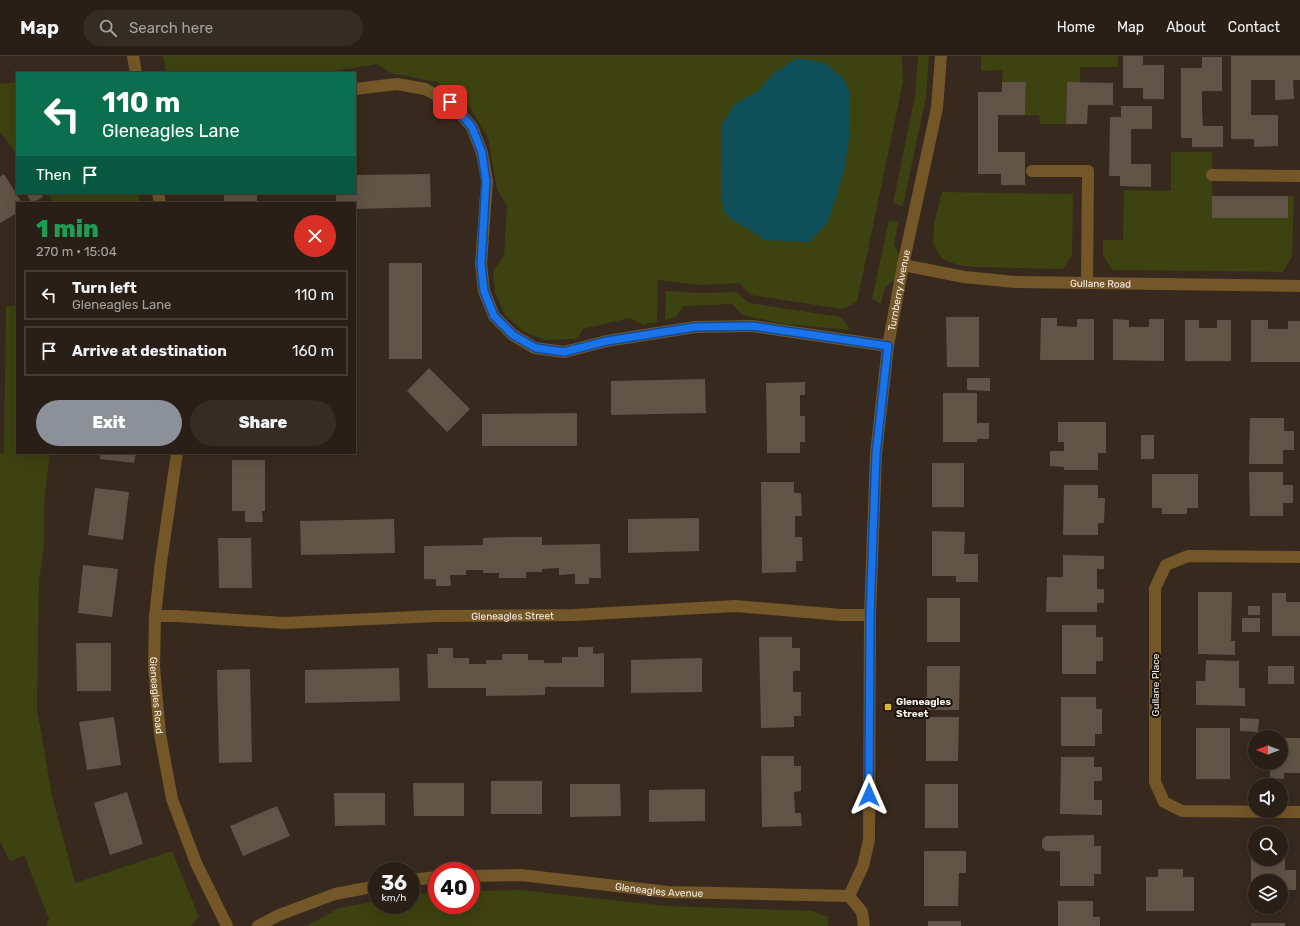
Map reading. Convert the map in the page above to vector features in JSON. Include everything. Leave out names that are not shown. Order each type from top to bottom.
[{"type":"street","points":[[133,56],[136,72]]},
{"type":"street","name":"Turnberry Avenue","points":[[849,896],[863,866],[869,840],[870,615],[876,454],[888,346],[903,265],[937,108],[941,56]]},
{"type":"street","points":[[356,89],[397,84],[425,89],[450,102],[472,127],[482,153],[486,181],[481,264],[484,291],[494,316],[513,335],[536,348],[564,352],[607,341],[695,327],[752,326],[888,346]]},
{"type":"street","points":[[1032,171],[1088,171],[1087,282]]},
{"type":"street","points":[[1212,175],[1300,176]]},
{"type":"street","name":"Gullane Road","points":[[903,265],[964,277],[1015,282],[1300,284]]},
{"type":"street","name":"Gleneagles Road","points":[[177,454],[161,562],[155,616],[154,667],[160,734],[172,799],[196,863],[227,926]]},
{"type":"street","name":"Gullane Place","points":[[1300,557],[1188,556],[1166,565],[1155,588],[1155,782],[1164,802],[1182,811],[1300,812]]},
{"type":"street","name":"Gleneagles Street","points":[[155,616],[284,623],[436,616],[574,615],[734,606],[841,615],[870,615]]},
{"type":"street","name":"Gleneagles Avenue","points":[[480,876],[521,875],[668,892],[849,896]]},
{"type":"street","points":[[258,926],[279,915],[335,894],[368,888]]},
{"type":"street","points":[[849,896],[862,912],[864,926]]},
{"type":"green space","points":[[163,56],[902,56],[903,82],[857,302],[842,309],[751,295],[739,283],[700,285],[658,280],[657,322],[643,325],[630,318],[583,329],[577,339],[545,340],[523,331],[505,315],[495,293],[493,272],[504,255],[507,206],[497,190],[488,138],[469,106],[437,82],[390,73],[377,64],[329,72],[166,72]]},
{"type":"green space","points":[[918,56],[929,56],[926,97],[903,206],[893,203],[915,96]]},
{"type":"green space","points":[[981,56],[1118,56],[1118,67],[1080,67],[1080,83],[1067,83],[1066,124],[1040,124],[1039,115],[1025,115],[1026,82],[1002,82],[1003,70],[981,71]]},
{"type":"green space","points":[[16,82],[16,153],[0,132],[0,84]]},
{"type":"green space","points":[[1171,152],[1212,152],[1212,218],[1287,218],[1288,196],[1294,196],[1292,257],[1283,272],[1112,270],[1103,255],[1103,240],[1123,240],[1124,190],[1171,191]]},
{"type":"green space","points":[[942,192],[1073,194],[1072,255],[1063,269],[976,267],[958,265],[942,259],[933,244],[934,224]]},
{"type":"green space","points":[[48,194],[138,194],[140,202],[53,202]]},
{"type":"green space","points":[[889,220],[898,222],[894,245],[902,259],[898,276],[884,289],[881,304],[872,299]]},
{"type":"green space","points":[[666,291],[699,293],[737,292],[749,303],[841,317],[850,330],[784,324],[742,315],[732,304],[684,306],[675,318],[665,320]]},
{"type":"green space","points":[[6,306],[16,306],[16,454],[50,454],[44,503],[44,544],[39,582],[37,709],[52,796],[75,883],[172,851],[199,917],[190,926],[46,926],[49,919],[24,855],[10,862],[0,841],[0,453],[4,453]]},
{"type":"green space","points":[[520,890],[666,906],[812,911],[828,917],[828,926],[306,926],[340,908],[368,903],[368,914],[420,914],[420,894],[428,893],[428,914],[480,914],[480,891]]},
{"type":"water","points":[[797,58],[825,63],[843,78],[850,93],[850,131],[845,166],[828,222],[809,242],[764,240],[749,229],[735,222],[724,212],[721,193],[722,124],[735,104],[758,91],[774,73]]},
{"type":"building","points":[[1123,56],[1143,56],[1143,65],[1164,65],[1164,99],[1143,99],[1143,88],[1123,88]]},
{"type":"building","points":[[1231,56],[1300,56],[1300,80],[1293,80],[1294,99],[1275,100],[1275,80],[1251,80],[1251,115],[1278,115],[1278,146],[1254,147],[1254,139],[1231,139]]},
{"type":"building","points":[[1202,57],[1222,57],[1222,91],[1202,91],[1202,109],[1203,126],[1223,126],[1223,147],[1192,147],[1192,138],[1181,138],[1181,68],[1202,68]]},
{"type":"building","points":[[1002,82],[1026,82],[1025,115],[998,115],[998,152],[1025,152],[1025,185],[1001,185],[1001,174],[978,174],[978,92],[1002,92]]},
{"type":"building","points":[[1067,82],[1113,83],[1113,105],[1088,105],[1087,124],[1066,124]]},
{"type":"building","points":[[1121,106],[1152,106],[1152,129],[1131,129],[1131,164],[1151,164],[1151,187],[1120,186],[1120,176],[1109,176],[1110,117],[1121,117]]},
{"type":"building","points":[[4,174],[21,202],[16,202],[16,214],[0,223],[0,177]]},
{"type":"building","points":[[430,174],[431,207],[356,209],[356,202],[336,202],[336,194],[356,194],[356,175]]},
{"type":"building","points":[[27,194],[42,194],[43,197],[31,202]]},
{"type":"building","points":[[224,194],[257,194],[257,202],[224,202]]},
{"type":"building","points":[[1212,196],[1288,196],[1288,218],[1212,218]]},
{"type":"building","points":[[389,263],[422,263],[422,359],[389,359]]},
{"type":"building","points":[[946,317],[979,317],[979,367],[947,367]]},
{"type":"building","points":[[1041,318],[1057,318],[1057,326],[1077,327],[1077,319],[1094,319],[1094,360],[1040,360]]},
{"type":"building","points":[[1113,319],[1129,320],[1129,327],[1149,327],[1149,319],[1164,319],[1164,361],[1113,360]]},
{"type":"building","points":[[1185,320],[1199,320],[1199,328],[1217,328],[1217,320],[1231,320],[1231,361],[1185,361]]},
{"type":"building","points":[[1251,320],[1268,320],[1268,329],[1288,329],[1288,321],[1300,321],[1300,362],[1251,362]]},
{"type":"building","points":[[429,368],[470,409],[447,432],[407,391]]},
{"type":"building","points":[[967,378],[990,378],[990,391],[967,390]]},
{"type":"building","points":[[705,379],[706,413],[611,415],[611,381]]},
{"type":"building","points":[[805,382],[805,395],[800,395],[800,416],[805,416],[805,442],[800,442],[800,453],[767,453],[766,383]]},
{"type":"building","points":[[943,393],[977,393],[977,423],[989,423],[989,439],[977,439],[977,442],[943,442]]},
{"type":"building","points":[[577,413],[577,446],[482,446],[482,414]]},
{"type":"building","points":[[1250,418],[1284,418],[1284,431],[1294,431],[1294,450],[1283,450],[1283,464],[1249,464]]},
{"type":"building","points":[[1058,422],[1106,422],[1106,453],[1098,453],[1098,470],[1064,470],[1064,467],[1050,466],[1050,451],[1064,451],[1064,442],[1058,442]]},
{"type":"building","points":[[1141,435],[1154,435],[1154,459],[1141,459]]},
{"type":"building","points":[[100,454],[136,454],[134,463],[100,459]]},
{"type":"building","points":[[232,460],[265,460],[265,511],[262,511],[263,522],[245,522],[245,511],[232,511]]},
{"type":"building","points":[[932,463],[964,463],[964,507],[932,507]]},
{"type":"building","points":[[1249,472],[1283,472],[1283,485],[1293,485],[1293,503],[1283,503],[1283,516],[1250,516]]},
{"type":"building","points":[[1152,474],[1198,474],[1198,508],[1187,508],[1187,514],[1162,514],[1162,508],[1152,508]]},
{"type":"building","points":[[761,482],[794,482],[794,493],[801,493],[802,516],[795,516],[795,537],[802,537],[803,561],[796,561],[796,572],[762,573]]},
{"type":"building","points":[[1064,485],[1098,485],[1098,498],[1105,498],[1104,523],[1098,523],[1098,535],[1063,535]]},
{"type":"building","points":[[95,488],[129,492],[123,540],[88,535]]},
{"type":"building","points":[[699,518],[699,551],[628,553],[628,519]]},
{"type":"building","points":[[394,519],[395,553],[301,555],[300,521]]},
{"type":"building","points":[[932,531],[965,532],[964,554],[978,554],[978,582],[956,582],[956,576],[932,576]]},
{"type":"building","points":[[542,537],[542,545],[600,544],[601,578],[589,578],[589,584],[575,584],[575,574],[559,575],[559,568],[542,569],[542,572],[526,572],[526,578],[499,578],[499,573],[483,573],[483,570],[466,570],[466,575],[450,575],[451,586],[436,586],[436,579],[424,579],[424,546],[483,545],[483,538]]},
{"type":"building","points":[[218,538],[251,538],[252,588],[219,588]]},
{"type":"building","points":[[1063,555],[1104,556],[1104,569],[1097,569],[1097,589],[1104,589],[1104,603],[1097,603],[1097,612],[1046,612],[1047,577],[1063,577]]},
{"type":"building","points":[[83,565],[118,569],[112,617],[78,613]]},
{"type":"building","points":[[1198,592],[1232,592],[1231,641],[1235,641],[1235,655],[1198,654]]},
{"type":"building","points":[[1272,593],[1286,593],[1286,602],[1300,602],[1300,636],[1272,636]]},
{"type":"building","points":[[927,598],[960,598],[960,642],[927,642]]},
{"type":"building","points":[[1248,606],[1260,606],[1260,615],[1248,615]]},
{"type":"building","points":[[1242,618],[1260,618],[1260,632],[1242,632]]},
{"type":"building","points":[[1062,625],[1096,625],[1096,637],[1103,637],[1103,661],[1096,661],[1096,674],[1062,674]]},
{"type":"building","points":[[759,637],[792,637],[792,648],[800,648],[800,671],[793,671],[793,692],[801,692],[801,716],[794,716],[794,727],[761,728]]},
{"type":"building","points":[[76,643],[111,643],[111,691],[77,691]]},
{"type":"building","points":[[578,647],[593,647],[593,654],[604,653],[604,687],[545,687],[545,695],[486,696],[486,688],[428,688],[427,654],[438,654],[438,648],[453,648],[453,658],[469,658],[469,664],[486,664],[486,660],[502,660],[502,654],[528,654],[528,660],[544,660],[544,663],[562,663],[562,657],[578,657]]},
{"type":"building","points":[[702,658],[702,692],[631,693],[631,660]]},
{"type":"building","points":[[1206,660],[1239,661],[1239,688],[1245,688],[1245,706],[1196,705],[1196,681],[1205,681]]},
{"type":"building","points":[[927,666],[960,666],[959,710],[927,710]]},
{"type":"building","points":[[1268,666],[1294,666],[1294,684],[1268,684]]},
{"type":"building","points":[[399,668],[400,701],[305,703],[305,670]]},
{"type":"building","points":[[250,669],[252,762],[219,763],[217,670]]},
{"type":"building","points":[[1061,697],[1096,697],[1096,709],[1102,709],[1102,734],[1095,734],[1095,746],[1061,746]]},
{"type":"building","points":[[114,717],[121,765],[87,770],[79,722]]},
{"type":"building","points":[[926,717],[959,717],[958,761],[926,761]]},
{"type":"building","points":[[1240,718],[1259,719],[1258,730],[1240,731]]},
{"type":"building","points":[[1196,728],[1230,728],[1230,779],[1196,779]]},
{"type":"building","points":[[1288,738],[1300,738],[1300,773],[1284,773],[1284,778],[1270,778],[1270,770],[1288,770]]},
{"type":"building","points":[[761,756],[794,756],[794,766],[801,766],[801,791],[794,792],[795,813],[801,813],[802,826],[762,827]]},
{"type":"building","points":[[1061,757],[1094,757],[1094,767],[1102,767],[1102,781],[1094,781],[1094,800],[1102,800],[1102,815],[1060,814]]},
{"type":"building","points":[[491,781],[542,781],[542,814],[491,814]]},
{"type":"building","points":[[413,783],[464,783],[464,816],[414,816]]},
{"type":"building","points":[[570,784],[620,784],[621,816],[570,817]]},
{"type":"building","points":[[925,784],[958,784],[958,828],[925,828]]},
{"type":"building","points":[[705,789],[705,821],[649,822],[649,790]]},
{"type":"building","points":[[127,792],[143,844],[110,855],[94,803]]},
{"type":"building","points":[[334,793],[385,793],[385,825],[335,826]]},
{"type":"building","points":[[277,806],[290,836],[243,856],[230,826]]},
{"type":"building","points":[[1094,835],[1094,846],[1101,846],[1101,874],[1094,874],[1094,886],[1060,886],[1060,851],[1046,851],[1042,847],[1042,840],[1046,836]]},
{"type":"building","points":[[924,851],[966,851],[966,873],[959,873],[958,906],[924,906]]},
{"type":"building","points":[[1251,866],[1285,866],[1285,870],[1296,870],[1296,890],[1288,890],[1288,874],[1251,874]]},
{"type":"building","points":[[1158,869],[1183,869],[1183,877],[1194,877],[1194,911],[1146,911],[1146,877],[1158,877]]},
{"type":"building","points":[[1058,901],[1093,901],[1093,917],[1100,917],[1100,926],[1058,926]]},
{"type":"building","points":[[928,921],[961,921],[961,926],[928,926]]},
{"type":"building","points":[[1251,923],[1285,923],[1285,926],[1251,926]]},
{"type":"place","name":"Gleneagles Street","points":[[888,707]]},
{"type":"route","points":[[450,102],[472,127],[482,153],[486,181],[481,264],[484,291],[494,316],[513,335],[536,348],[564,352],[607,341],[695,327],[752,326],[888,346],[876,454],[870,615],[869,795]]}]
